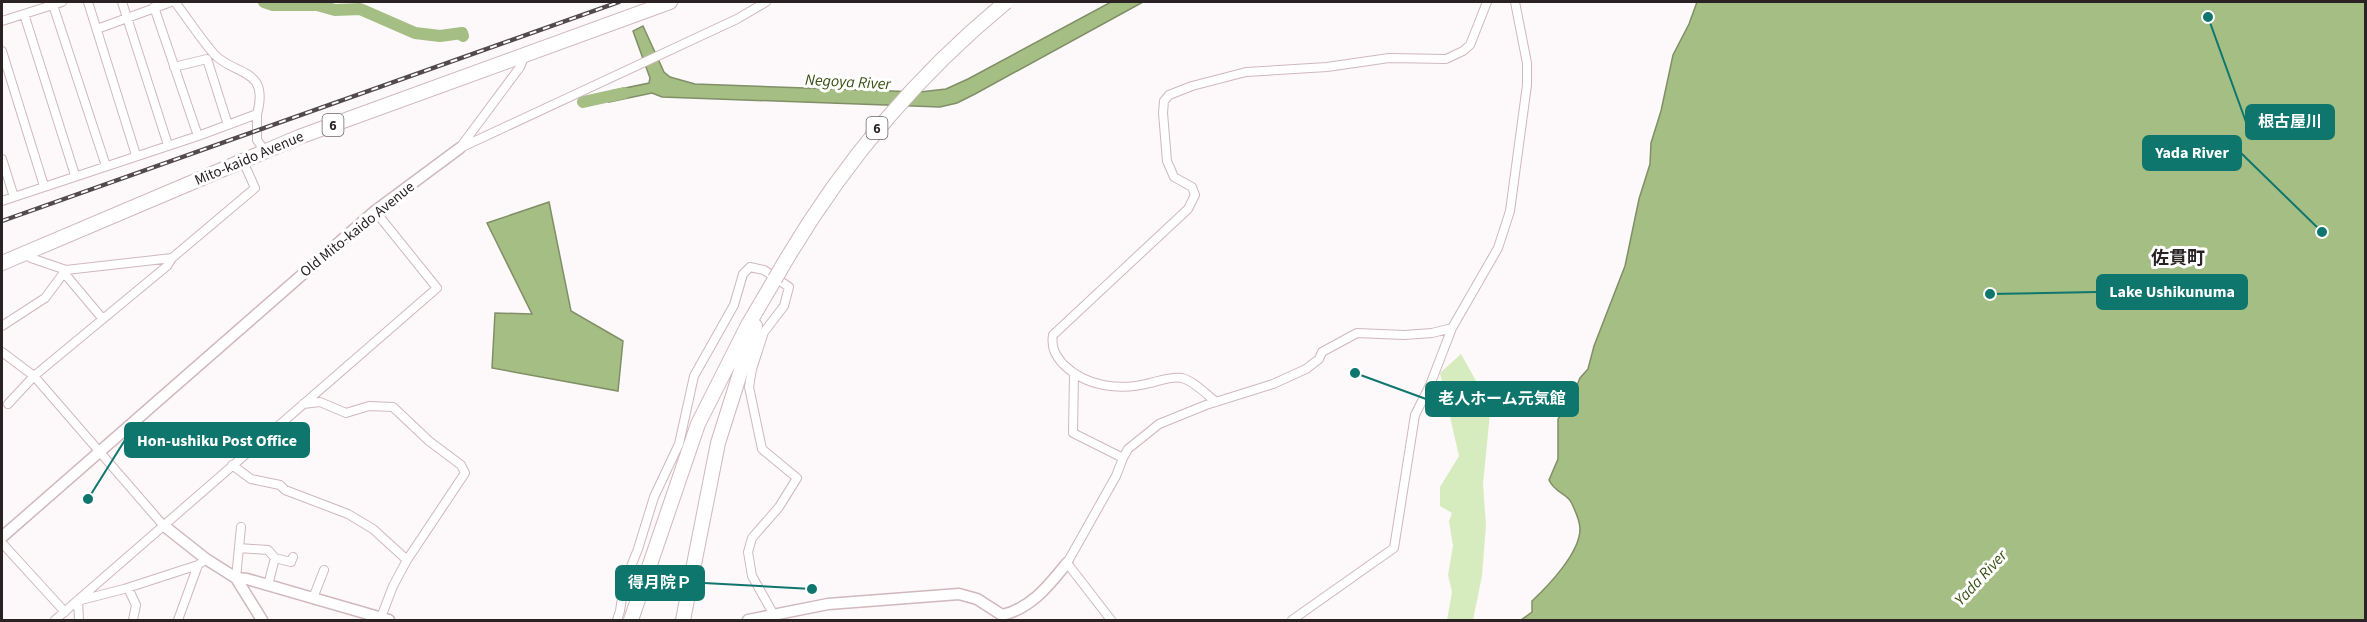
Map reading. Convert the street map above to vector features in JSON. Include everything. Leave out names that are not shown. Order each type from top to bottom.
[{"type":"highway","name":"Mito-kaido Avenue","points":[[2,263],[265,151],[670,2]]},
{"type":"highway","name":"6","points":[[764,302],[815,211],[882,122],[934,66],[1006,2]]},
{"type":"highway","points":[[631,621],[698,424],[748,326],[764,302]]},
{"type":"highway","points":[[683,621],[718,443],[764,302]]},
{"type":"street","points":[[88,2],[136,155]]},
{"type":"street","points":[[122,2],[168,145]]},
{"type":"street","points":[[96,29],[150,6],[171,2]]},
{"type":"street","points":[[175,2],[216,56],[249,74],[255,82],[261,98],[257,114],[257,140],[265,151]]},
{"type":"street","name":"Old Mito-kaido Avenue","points":[[2,537],[375,210],[460,148],[737,19],[766,2]]},
{"type":"street","points":[[1216,402],[1182,378],[1139,386],[1113,387],[1097,384],[1074,373],[1055,354],[1052,344],[1053,335],[1188,209],[1195,195],[1192,187],[1174,177],[1167,161],[1164,101],[1169,95],[1192,86],[1246,72],[1327,68],[1389,58],[1446,59],[1470,45],[1487,2]]},
{"type":"street","points":[[1292,621],[1394,548],[1415,416],[1430,385],[1452,328],[1498,248],[1510,212],[1527,85],[1527,63],[1515,2]]},
{"type":"street","points":[[2,21],[57,3],[106,166]]},
{"type":"street","points":[[150,6],[198,136]]},
{"type":"street","points":[[24,14],[75,175]]},
{"type":"street","points":[[2,51],[44,186]]},
{"type":"street","points":[[460,148],[520,67],[525,55]]},
{"type":"street","points":[[174,67],[207,59],[228,125]]},
{"type":"street","points":[[2,201],[257,114]]},
{"type":"street","points":[[2,159],[14,197]]},
{"type":"street","points":[[8,404],[34,376],[167,266],[172,258],[255,188],[243,160]]},
{"type":"street","points":[[54,621],[437,288],[375,210]]},
{"type":"street","points":[[24,253],[66,272],[102,318]]},
{"type":"street","points":[[2,326],[45,298],[66,272],[115,263],[172,258]]},
{"type":"street","points":[[617,621],[621,611],[624,584],[638,549],[654,497],[679,444],[694,376],[734,305],[743,274],[750,267],[764,270],[789,286],[784,306],[764,332],[752,369],[749,387],[762,449],[797,478],[778,507],[752,538],[748,552],[752,576],[774,615]]},
{"type":"street","points":[[748,621],[828,604],[959,594],[977,599],[1002,615],[1013,612],[1030,602],[1046,588],[1067,562],[1116,476],[1122,458],[1140,438],[1158,424],[1273,384],[1306,369],[1319,359],[1322,352],[1357,333],[1404,335],[1432,333],[1452,328]]},
{"type":"street","points":[[2,352],[34,376],[164,525],[202,562],[236,578],[268,585],[383,620],[393,586],[407,560],[465,473],[461,465],[429,441],[393,407],[369,406],[346,413],[320,402],[303,404]]},
{"type":"street","points":[[1074,373],[1073,433],[1122,458]]},
{"type":"street","points":[[232,465],[251,479],[280,485],[285,490],[348,514],[373,530],[407,560]]},
{"type":"street","points":[[241,527],[236,578],[262,621]]},
{"type":"street","points":[[2,537],[65,612]]},
{"type":"street","points":[[239,548],[268,550],[275,558],[291,562],[293,556]]},
{"type":"street","points":[[268,585],[275,558]]},
{"type":"street","points":[[78,600],[128,588],[202,562]]},
{"type":"street","points":[[178,621],[202,562]]},
{"type":"street","points":[[1067,562],[1111,621]]},
{"type":"street","points":[[313,598],[324,570]]},
{"type":"street","points":[[128,588],[136,605],[133,621]]},
{"type":"street","points":[[78,600],[79,621]]},
{"type":"shaded area","points":[[1461,354],[1480,388],[1490,413],[1483,484],[1486,525],[1482,576],[1473,620],[1447,620],[1452,592],[1448,575],[1453,546],[1449,521],[1452,513],[1440,506],[1440,487],[1459,456],[1440,373]]},
{"type":"water","points":[[1111,2],[1143,2],[975,94],[957,103],[940,107],[662,97],[652,93],[609,102],[611,91],[649,83],[650,78],[633,31],[643,26],[664,72],[670,77],[695,84],[920,92],[946,89],[968,79]]},
{"type":"water","points":[[1697,2],[2365,2],[2365,620],[1521,620],[1532,612],[1532,601],[1562,568],[1579,538],[1579,523],[1571,502],[1554,488],[1549,480],[1558,459],[1558,419],[1569,404],[1580,378],[1588,369],[1594,346],[1625,266],[1639,199],[1650,164],[1651,143],[1661,111],[1673,55]]},
{"type":"water","points":[[549,202],[571,311],[623,341],[618,391],[492,368],[495,313],[532,314],[487,223]]},
{"type":"waterway","name":"Negoya River","points":[[264,2],[273,5],[317,5],[335,10],[360,9],[415,33],[440,36],[462,33],[463,36]]},
{"type":"waterway","name":"Negoya River","points":[[583,102],[624,93]]},
{"type":"railway","points":[[2,221],[619,2]]},
{"type":"place","name":"根古屋川","points":[[2208,17]]},
{"type":"place","name":"Yada River","points":[[2322,232]]},
{"type":"place","name":"Lake Ushikunuma","points":[[1990,294]]},
{"type":"place","name":"老人ホーム元気館","points":[[1355,373]]},
{"type":"place","name":"Hon-ushiku Post Office","points":[[88,499]]},
{"type":"place","name":"得月院Ｐ","points":[[812,589]]},
{"type":"district","name":"佐貫町","points":[[2178,258]]}]
